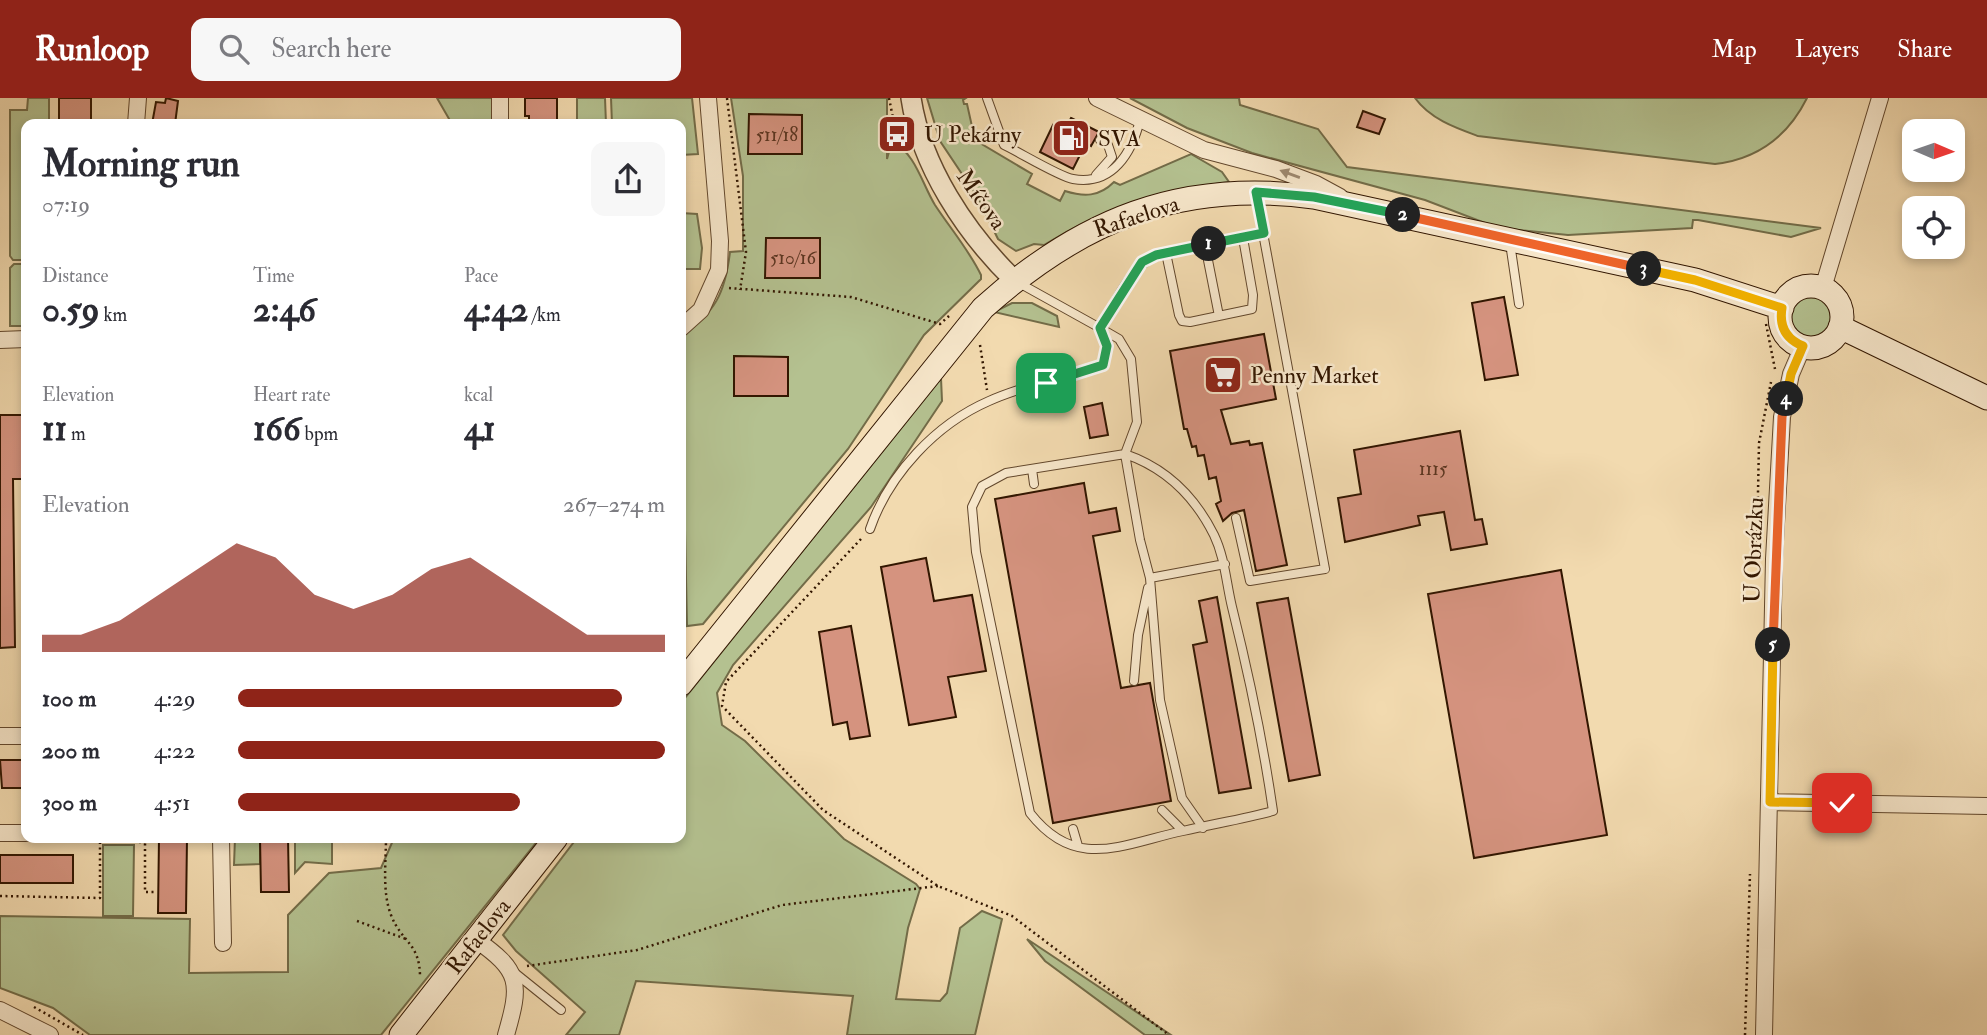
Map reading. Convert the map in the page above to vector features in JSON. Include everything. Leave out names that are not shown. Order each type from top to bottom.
[{"type":"main road","name":"Rafaelova","points":[[686,678],[983,308],[1014,280],[1086,232],[1135,212],[1192,198],[1256,192],[1288,194],[1351,204],[1695,280],[1782,308]]},
{"type":"main road","points":[[1803,287],[1823,288],[1837,300],[1841,308],[1840,327],[1836,335],[1821,346],[1803,346],[1787,336],[1780,317],[1782,308],[1793,291],[1803,287]]},
{"type":"main road","points":[[1840,327],[1987,398]]},
{"type":"main road","name":"Rafaelova","points":[[401,1035],[552,843]]},
{"type":"street","points":[[136,119],[138,98]]},
{"type":"street","points":[[500,98],[500,119]]},
{"type":"street","points":[[686,324],[701,310],[719,270],[720,241],[708,98]]},
{"type":"street","name":"Míčova","points":[[911,98],[922,140],[936,176],[990,254],[1014,280]]},
{"type":"street","points":[[1097,98],[1204,150],[1276,169],[1316,184],[1351,204]]},
{"type":"street","points":[[1823,288],[1880,98]]},
{"type":"street","points":[[0,340],[21,339]]},
{"type":"street","name":"U Obrázku","points":[[1764,1035],[1774,559],[1782,417],[1791,374],[1803,346]]},
{"type":"street","points":[[0,736],[21,736]]},
{"type":"street","points":[[1770,802],[1987,806]]},
{"type":"street","points":[[0,833],[21,835]]},
{"type":"street","points":[[222,843],[223,943]]},
{"type":"street","points":[[475,939],[499,956],[510,969],[516,997],[506,1035]]},
{"type":"street","points":[[0,1010],[50,1035]]},
{"type":"lane","points":[[987,98],[1004,145],[1073,179],[1094,178],[1112,171],[1129,155],[1140,120]]},
{"type":"lane","points":[[1094,178],[1112,157],[1108,145],[1100,139]]},
{"type":"lane","points":[[1236,518],[1250,581],[1325,569],[1256,192]]},
{"type":"lane","points":[[1100,328],[1142,262],[1166,253],[1264,233]]},
{"type":"lane","points":[[1166,253],[1182,321],[1219,316],[1252,309],[1254,304],[1243,237]]},
{"type":"lane","points":[[1510,240],[1519,304]]},
{"type":"lane","points":[[1205,245],[1219,316]]},
{"type":"lane","points":[[1014,280],[1119,339],[1131,359],[1137,422],[1125,454],[1140,540],[1150,579],[1160,700],[1182,798],[1203,828]]},
{"type":"lane","points":[[870,529],[876,511],[894,479],[927,443],[956,420],[989,401],[1103,365],[1107,346],[1100,328]]},
{"type":"lane","points":[[1125,454],[1145,461],[1164,473],[1187,494],[1213,534],[1225,564],[1228,608],[1264,746],[1273,811],[1183,831],[1149,842],[1096,851],[1065,845],[1044,830],[1030,813],[976,552],[972,507],[982,485],[1006,473],[1125,454]]},
{"type":"lane","points":[[1032,468],[1034,484]]},
{"type":"lane","points":[[1150,579],[1225,564]]},
{"type":"lane","points":[[1134,681],[1138,635],[1150,579]]},
{"type":"lane","points":[[1162,810],[1183,831]]},
{"type":"lane","points":[[1073,829],[1078,846]]},
{"type":"lane","points":[[510,969],[561,1010]]},
{"type":"path","points":[[727,98],[746,252],[740,290]]},
{"type":"path","points":[[714,285],[740,290],[851,297],[940,324],[950,315]]},
{"type":"path","points":[[984,336],[979,346],[989,401]]},
{"type":"path","points":[[870,529],[726,682],[722,706],[823,810],[937,886],[1012,916],[1169,1035]]},
{"type":"path","points":[[0,896],[100,898],[100,843]]},
{"type":"path","points":[[145,843],[145,892],[155,892]]},
{"type":"path","points":[[386,843],[388,902],[391,914],[406,939],[418,952],[420,982]]},
{"type":"path","points":[[510,969],[638,950],[782,905],[937,886]]},
{"type":"path","points":[[357,921],[406,939]]},
{"type":"green space","points":[[28,98],[49,98],[49,119],[21,119],[21,260],[13,260],[10,256],[10,110],[27,110]]},
{"type":"green space","points":[[437,98],[492,98],[494,119],[449,119]]},
{"type":"green space","points":[[577,98],[605,98],[606,119],[577,119]]},
{"type":"green space","points":[[611,98],[692,98],[698,154],[686,155],[686,119],[612,119]]},
{"type":"green space","points":[[731,98],[887,98],[887,159],[892,141],[907,154],[935,205],[976,266],[981,279],[924,335],[848,449],[703,624],[687,626],[686,333],[716,301],[725,279],[730,252],[743,251],[743,176]]},
{"type":"green space","points":[[927,98],[966,98],[963,100],[964,104],[967,104],[973,131],[980,143],[1032,174],[1027,184],[1060,201],[1065,191],[1085,195],[1097,193],[1114,182],[1120,185],[1191,154],[1222,172],[1229,182],[1155,196],[1133,203],[1089,221],[1044,245],[1034,244],[1016,251],[998,239],[978,198],[940,141]]},
{"type":"green space","points":[[1130,98],[1239,98],[1240,105],[1318,129],[1347,167],[1821,228],[1791,237],[1698,220],[1693,220],[1692,228],[1568,235],[1498,228],[1425,200],[1252,153],[1187,128]]},
{"type":"green space","points":[[1415,98],[1807,98],[1791,124],[1770,143],[1745,157],[1715,164],[1478,136],[1436,117]]},
{"type":"green space","points":[[686,213],[697,214],[702,248],[700,269],[686,269]]},
{"type":"green space","points":[[14,264],[21,264],[21,326],[10,326],[10,268]]},
{"type":"green space","points":[[1811,295],[1826,301],[1832,316],[1826,331],[1811,337],[1796,331],[1790,316],[1796,301]]},
{"type":"green space","points":[[1012,303],[1032,303],[1057,316],[1059,327],[994,312]]},
{"type":"green space","points":[[941,378],[942,401],[871,507],[733,665],[717,693],[722,725],[745,741],[844,839],[920,889],[908,928],[896,999],[940,1001],[947,993],[960,928],[982,911],[1002,919],[975,1035],[847,1035],[853,996],[636,981],[619,1035],[566,1035],[585,1012],[516,951],[503,935],[573,843],[686,843],[686,697]]},
{"type":"green space","points":[[235,843],[260,843],[260,864],[234,865]]},
{"type":"green space","points":[[295,843],[332,843],[332,864],[305,862],[295,873]]},
{"type":"green space","points":[[392,843],[536,843],[381,1035],[90,1035],[53,1008],[0,988],[0,916],[190,919],[189,973],[288,972],[288,915],[329,873],[381,868]]},
{"type":"green space","points":[[103,845],[134,845],[133,916],[103,916]]},
{"type":"green space","points":[[1027,939],[1171,1035],[1145,1035],[1045,961]]},
{"type":"building","points":[[59,98],[91,98],[91,119],[59,119]]},
{"type":"building","points":[[166,98],[178,101],[176,119],[153,119],[156,102],[165,103]]},
{"type":"building","points":[[525,98],[557,98],[557,119],[529,119],[529,116],[525,116]]},
{"type":"building","points":[[1363,111],[1385,119],[1379,134],[1357,127]]},
{"type":"building","points":[[749,114],[802,115],[802,154],[748,154]]},
{"type":"building","name":"SVA","points":[[1071,118],[1099,132],[1091,146],[1086,143],[1073,169],[1040,152],[1053,125],[1064,131]]},
{"type":"building","points":[[766,238],[820,238],[820,278],[765,278]]},
{"type":"building","points":[[1504,297],[1518,375],[1485,380],[1472,303]]},
{"type":"building","points":[[1264,334],[1276,399],[1221,410],[1231,444],[1249,441],[1250,445],[1262,443],[1287,565],[1256,571],[1244,510],[1232,513],[1223,521],[1216,504],[1221,501],[1216,477],[1209,479],[1204,455],[1198,456],[1196,446],[1192,447],[1187,429],[1184,429],[1170,351]]},
{"type":"building","points":[[734,356],[788,357],[788,396],[734,396]]},
{"type":"building","points":[[1102,403],[1108,435],[1090,438],[1084,407]]},
{"type":"building","points":[[0,415],[21,415],[21,479],[13,479],[15,647],[0,648]]},
{"type":"building","points":[[1460,431],[1475,520],[1482,519],[1487,544],[1451,550],[1444,512],[1418,516],[1420,525],[1345,542],[1338,498],[1361,494],[1354,450]]},
{"type":"building","points":[[1084,483],[1089,513],[1116,508],[1120,531],[1093,536],[1121,688],[1150,683],[1171,801],[1053,823],[995,499]]},
{"type":"building","points":[[926,558],[934,601],[972,595],[986,671],[948,677],[956,717],[909,725],[881,567]]},
{"type":"building","points":[[1561,570],[1607,835],[1474,858],[1428,594]]},
{"type":"building","points":[[1217,597],[1251,788],[1219,793],[1193,645],[1207,642],[1199,601]]},
{"type":"building","points":[[1288,598],[1320,775],[1289,781],[1257,603]]},
{"type":"building","points":[[851,626],[870,736],[850,739],[847,722],[833,725],[819,632]]},
{"type":"building","points":[[0,760],[21,760],[21,788],[2,788]]},
{"type":"building","points":[[159,843],[187,843],[186,913],[158,913]]},
{"type":"building","points":[[260,843],[288,843],[289,892],[261,892]]},
{"type":"building","points":[[0,855],[73,855],[73,883],[0,883]]},
{"type":"place","name":"U Pekárny","points":[[897,134]]},
{"type":"place","name":"SVA","points":[[1071,138]]},
{"type":"place","name":"Penny Market","points":[[1223,375]]},
{"type":"route","points":[[1046,383],[1103,365],[1107,346],[1100,328],[1142,262],[1156,255],[1264,233],[1256,192],[1314,197],[1374,208],[1695,280],[1782,308],[1782,327],[1787,336],[1803,346],[1791,374],[1782,417],[1774,559],[1770,802],[1842,803]]}]
